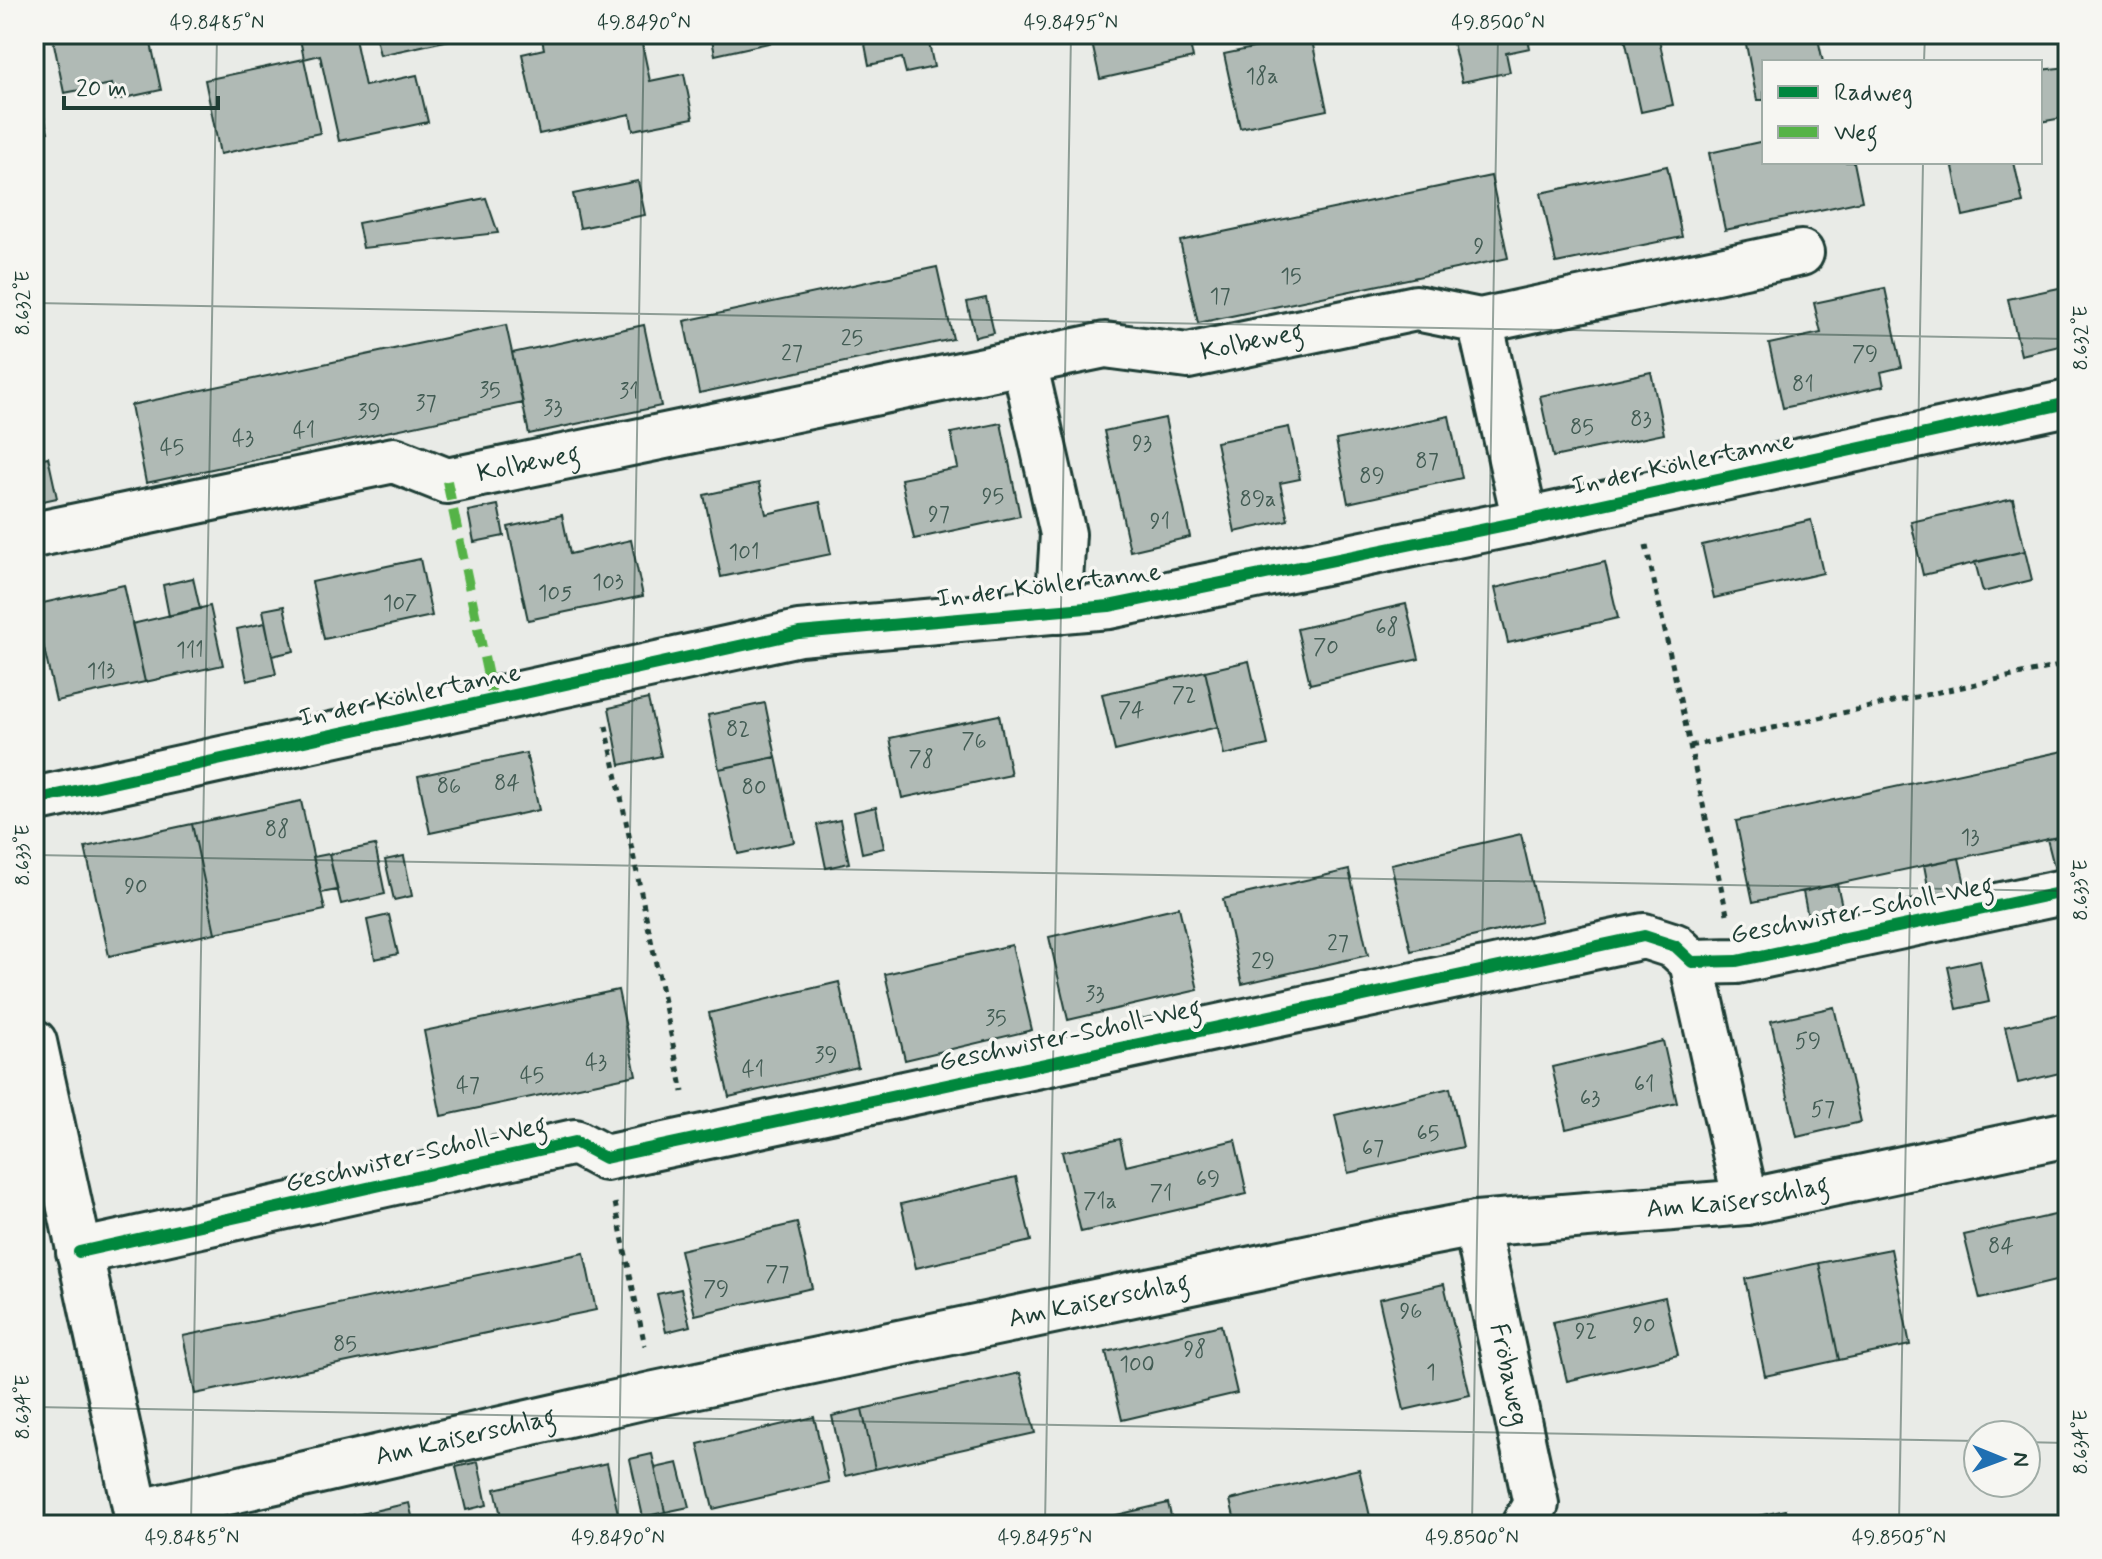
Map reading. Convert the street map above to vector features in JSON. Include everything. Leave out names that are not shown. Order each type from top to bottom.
[{"type":"street","name":"Kolbeweg","points":[[34,535],[394,460],[447,481],[1105,345],[1188,356],[1416,308],[1480,321],[1801,253]]},
{"type":"street","points":[[1480,321],[1525,521]]},
{"type":"street","points":[[1024,362],[1063,534],[1058,611]]},
{"type":"street","name":"In der Köhlertanne","points":[[34,800],[799,633],[1109,606],[1525,521],[2068,403]]},
{"type":"street","name":"Geschwister-Scholl-Weg","points":[[79,1252],[575,1142],[605,1158],[1644,936],[1675,946],[1692,962],[1737,961],[2068,891]]},
{"type":"street","points":[[1692,962],[1746,1202]]},
{"type":"street","points":[[34,1042],[138,1519]]},
{"type":"street","name":"Am Kaiserschlag","points":[[138,1519],[655,1394],[1476,1224],[1746,1202],[2068,1134]]},
{"type":"street","name":"Fröbaweg","points":[[1476,1224],[1536,1504],[1524,1525]]},
{"type":"path","points":[[1636,497],[1737,961]]},
{"type":"path","points":[[1690,746],[2068,664]]},
{"type":"path","points":[[595,678],[693,1139]]},
{"type":"path","points":[[605,1158],[655,1394]]},
{"type":"building","points":[[52,34],[149,34],[161,90],[115,100],[112,84],[64,93]]},
{"type":"building","points":[[299,34],[354,34],[365,86],[417,75],[428,122],[339,141],[320,55],[304,59]]},
{"type":"building","points":[[375,34],[458,34],[459,38],[380,55]]},
{"type":"building","points":[[541,34],[640,34],[650,81],[684,74],[693,118],[633,130],[630,114],[539,134],[522,54],[544,49]]},
{"type":"building","points":[[711,34],[809,34],[715,55]]},
{"type":"building","points":[[863,34],[927,34],[934,67],[906,73],[902,58],[869,65]]},
{"type":"building","points":[[1090,34],[1188,34],[1193,58],[1100,79]]},
{"type":"building","points":[[1451,34],[1527,34],[1530,48],[1506,53],[1510,72],[1462,82]]},
{"type":"building","points":[[1624,34],[1658,34],[1673,105],[1641,112]]},
{"type":"building","points":[[1744,34],[1817,34],[1823,60],[1762,60],[1762,100],[1757,100]]},
{"type":"building","points":[[1311,36],[1327,110],[1240,128],[1224,54]]},
{"type":"building","points":[[304,59],[320,133],[220,154],[205,80]]},
{"type":"building","points":[[2068,67],[2068,117],[2042,122],[2042,70]]},
{"type":"building","points":[[34,87],[48,132],[34,136]]},
{"type":"building","points":[[1762,141],[1762,164],[1854,164],[1862,201],[1725,230],[1709,153]]},
{"type":"building","points":[[1952,164],[2014,164],[2023,203],[1963,216]]},
{"type":"building","points":[[1667,166],[1682,237],[1556,263],[1541,193]]},
{"type":"building","points":[[1491,176],[1508,258],[1198,323],[1180,241]]},
{"type":"building","points":[[638,181],[645,215],[580,228],[573,194]]},
{"type":"building","points":[[486,198],[498,233],[363,248],[358,223]]},
{"type":"building","points":[[937,267],[953,339],[699,393],[684,321]]},
{"type":"building","points":[[2068,286],[2068,344],[2021,355],[2008,299]]},
{"type":"building","points":[[1885,288],[1902,367],[1881,372],[1884,386],[1783,408],[1769,344],[1821,333],[1814,303]]},
{"type":"building","points":[[986,298],[994,333],[975,337],[967,302]]},
{"type":"building","points":[[506,325],[523,403],[146,483],[131,405]]},
{"type":"building","points":[[644,325],[661,406],[529,434],[512,353]]},
{"type":"building","points":[[1651,372],[1664,434],[1553,457],[1540,396]]},
{"type":"building","points":[[1449,416],[1462,478],[1348,503],[1336,440]]},
{"type":"building","points":[[1165,418],[1190,537],[1130,551],[1104,431]]},
{"type":"building","points":[[1001,423],[1020,516],[914,539],[901,479],[958,468],[951,433]]},
{"type":"building","points":[[1289,427],[1300,479],[1280,483],[1288,520],[1235,532],[1216,442]]},
{"type":"building","points":[[48,457],[57,498],[34,503],[34,460]]},
{"type":"building","points":[[759,483],[766,514],[820,502],[831,554],[721,577],[704,495]]},
{"type":"building","points":[[2013,499],[2025,551],[1923,575],[1911,522]]},
{"type":"building","points":[[498,505],[504,536],[474,542],[468,511]]},
{"type":"building","points":[[562,515],[570,554],[631,540],[643,596],[528,620],[508,527]]},
{"type":"building","points":[[1811,520],[1823,573],[1714,598],[1702,545]]},
{"type":"building","points":[[2025,551],[2032,580],[1983,592],[1975,562]]},
{"type":"building","points":[[420,559],[432,616],[324,639],[312,582]]},
{"type":"building","points":[[1605,562],[1618,618],[1508,643],[1495,588]]},
{"type":"building","points":[[193,578],[200,609],[169,616],[163,585]]},
{"type":"building","points":[[124,585],[145,682],[56,701],[34,605]]},
{"type":"building","points":[[1406,604],[1419,659],[1310,684],[1297,629]]},
{"type":"building","points":[[210,606],[223,665],[145,682],[132,624]]},
{"type":"building","points":[[284,606],[294,651],[272,656],[263,610]]},
{"type":"building","points":[[265,623],[276,674],[247,681],[237,629]]},
{"type":"building","points":[[1249,661],[1268,745],[1224,755],[1205,671]]},
{"type":"building","points":[[1205,671],[1218,727],[1115,751],[1102,694]]},
{"type":"building","points":[[648,699],[661,756],[620,765],[609,708]]},
{"type":"building","points":[[765,703],[776,757],[719,769],[708,715]]},
{"type":"building","points":[[999,715],[1011,775],[902,798],[890,738]]},
{"type":"building","points":[[2068,750],[2068,835],[1753,902],[1736,821]]},
{"type":"building","points":[[526,753],[539,810],[430,833],[418,776]]},
{"type":"building","points":[[776,757],[794,842],[738,854],[719,769]]},
{"type":"building","points":[[301,801],[325,910],[215,933],[192,824]]},
{"type":"building","points":[[876,807],[884,848],[862,853],[854,812]]},
{"type":"building","points":[[840,820],[849,863],[826,868],[817,825]]},
{"type":"building","points":[[192,824],[215,933],[109,956],[85,847]]},
{"type":"building","points":[[1521,834],[1541,921],[1411,951],[1391,864]]},
{"type":"building","points":[[2068,835],[2068,867],[2055,870],[2047,839]]},
{"type":"building","points":[[375,845],[385,894],[341,904],[329,854]]},
{"type":"building","points":[[329,854],[337,890],[321,893],[313,857]]},
{"type":"building","points":[[404,856],[412,896],[394,900],[385,860]]},
{"type":"building","points":[[1959,858],[1966,889],[1930,897],[1924,865]]},
{"type":"building","points":[[1349,870],[1368,955],[1242,984],[1223,899]]},
{"type":"building","points":[[1837,884],[1844,915],[1809,922],[1803,892]]},
{"type":"building","points":[[1179,907],[1198,990],[1068,1020],[1049,937]]},
{"type":"building","points":[[389,915],[398,954],[375,959],[367,920]]},
{"type":"building","points":[[1012,945],[1032,1030],[905,1060],[885,974]]},
{"type":"building","points":[[1980,960],[1989,1002],[1957,1009],[1948,967]]},
{"type":"building","points":[[839,982],[858,1067],[729,1097],[709,1013]]},
{"type":"building","points":[[618,990],[636,1075],[441,1116],[424,1031]]},
{"type":"building","points":[[1834,1007],[1861,1122],[1797,1137],[1771,1021]]},
{"type":"building","points":[[2068,1012],[2068,1071],[2018,1083],[2005,1027]]},
{"type":"building","points":[[1663,1041],[1677,1103],[1566,1129],[1552,1067]]},
{"type":"building","points":[[1450,1088],[1463,1147],[1348,1173],[1335,1115]]},
{"type":"building","points":[[1120,1139],[1126,1166],[1235,1140],[1247,1194],[1081,1232],[1062,1152]]},
{"type":"building","points":[[1016,1177],[1031,1241],[916,1268],[901,1204]]},
{"type":"building","points":[[2068,1212],[2068,1278],[1980,1299],[1964,1235]]},
{"type":"building","points":[[797,1223],[812,1288],[695,1315],[680,1250]]},
{"type":"building","points":[[1891,1249],[1910,1345],[1839,1360],[1819,1263]]},
{"type":"building","points":[[584,1253],[596,1310],[195,1394],[183,1336]]},
{"type":"building","points":[[1819,1263],[1839,1360],[1765,1376],[1745,1279]]},
{"type":"building","points":[[1444,1284],[1470,1395],[1404,1410],[1379,1299]]},
{"type":"building","points":[[681,1289],[690,1326],[666,1332],[657,1294]]},
{"type":"building","points":[[1665,1297],[1678,1355],[1567,1381],[1553,1322]]},
{"type":"building","points":[[1221,1325],[1237,1393],[1122,1420],[1106,1352]]},
{"type":"building","points":[[1020,1373],[1035,1433],[875,1469],[862,1409]]},
{"type":"building","points":[[862,1409],[875,1469],[845,1476],[832,1416]]},
{"type":"building","points":[[814,1417],[829,1482],[713,1509],[698,1444]]},
{"type":"building","points":[[652,1454],[665,1512],[643,1517],[630,1459]]},
{"type":"building","points":[[478,1462],[487,1505],[466,1510],[456,1467]]},
{"type":"building","points":[[607,1463],[619,1518],[590,1525],[503,1525],[495,1489]]},
{"type":"building","points":[[678,1463],[689,1507],[665,1512],[655,1468]]},
{"type":"building","points":[[1359,1469],[1372,1525],[1236,1525],[1230,1500]]},
{"type":"building","points":[[409,1503],[414,1525],[312,1525]]},
{"type":"building","points":[[1168,1503],[1173,1525],[1074,1525]]},
{"type":"building","points":[[1786,1510],[1789,1525],[1716,1525]]},
{"type":"building","points":[[2068,1518],[2068,1525],[2050,1525],[2049,1522]]},
{"type":"marked path","points":[[447,481],[493,700]]},
{"type":"cycle path","points":[[34,800],[799,633],[1109,606],[1525,521],[2068,403]]},
{"type":"cycle path","points":[[79,1252],[575,1142],[605,1158],[1644,936],[1675,946],[1692,962],[1737,961],[2068,891]]}]
